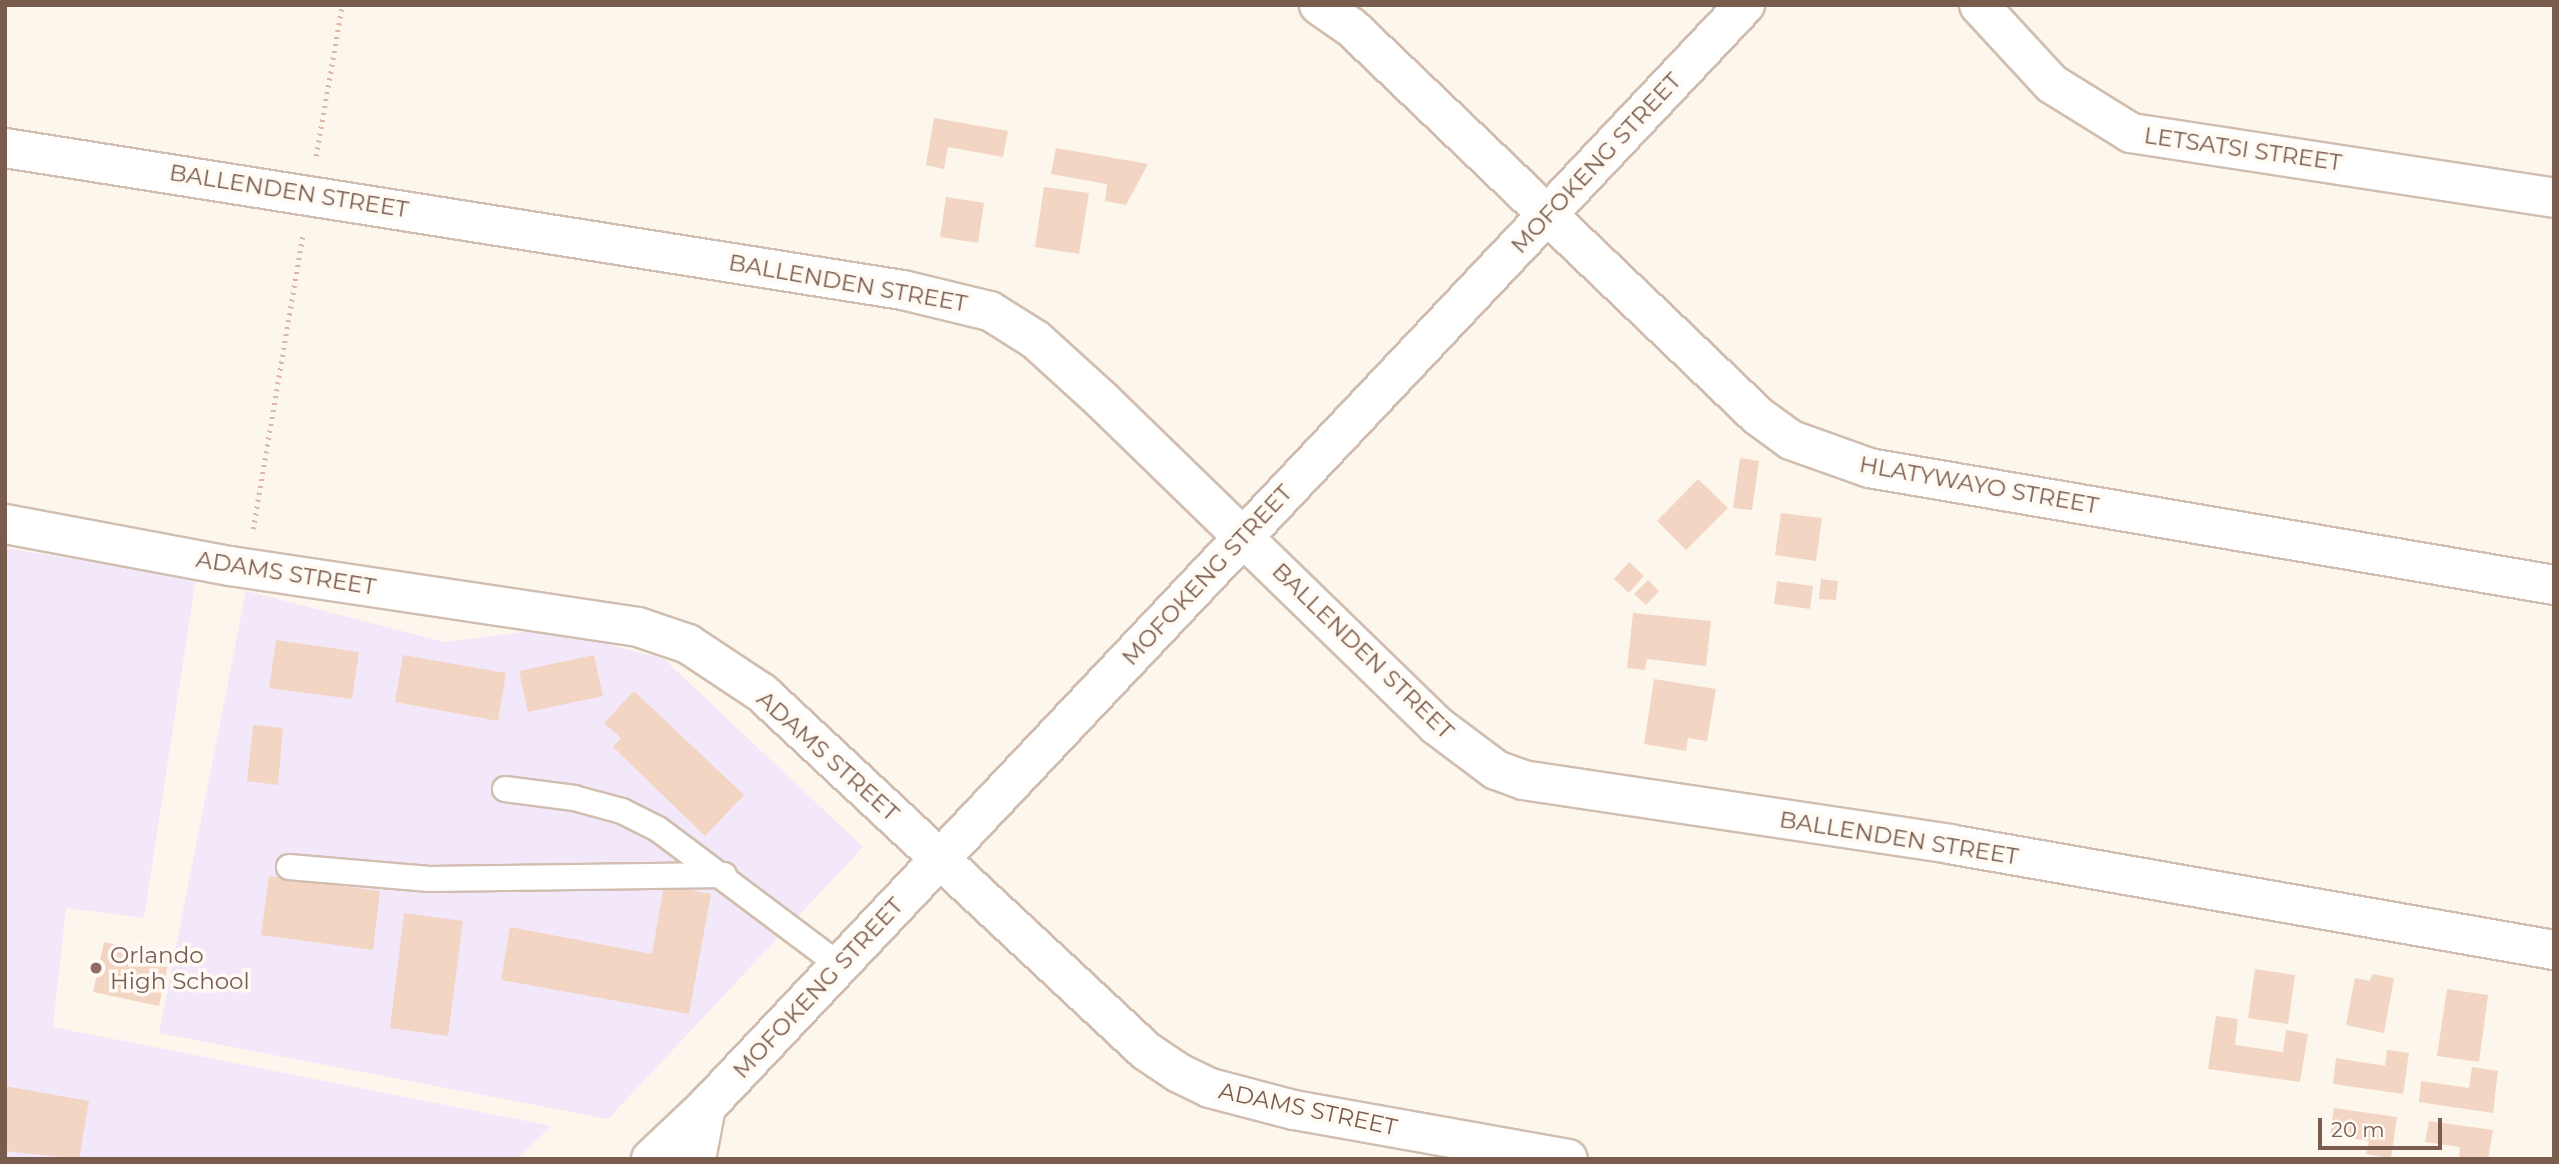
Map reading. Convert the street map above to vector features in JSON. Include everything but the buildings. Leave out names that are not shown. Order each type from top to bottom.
[{"type":"street","name":"HLATYWAYO STREET","points":[[1319,5],[1351,27],[1758,416],[1791,440],[1870,468],[2554,585]]},
{"type":"street","name":"MOFOKENG STREET","points":[[650,1159],[706,1107],[1745,5]]},
{"type":"street","name":"LETSATSI STREET","points":[[1979,5],[2052,84],[2131,133],[2554,198]]},
{"type":"street","name":"BALLENDEN STREET","points":[[5,148],[310,194],[903,290],[990,311],[1036,340],[1243,536],[1436,725],[1496,769],[1523,780],[1948,844],[2554,950]]},
{"type":"street","name":"ADAMS STREET","points":[[5,524],[247,568],[638,628],[688,644],[762,693],[1146,1051],[1210,1088],[1294,1110],[1568,1159]]},
{"type":"street","points":[[696,1159],[706,1107]]},
{"type":"lane","points":[[505,789],[574,798],[622,811],[658,829],[839,965]]},
{"type":"lane","points":[[289,867],[429,879],[724,876]]},
{"type":"path","points":[[247,568],[342,5]]},
{"type":"shaded area","points":[[5,548],[196,578],[144,918],[66,908],[53,1027],[552,1126],[516,1159],[5,1159]]},
{"type":"shaded area","points":[[246,591],[445,642],[550,629],[664,659],[863,847],[608,1119],[159,1033]]},
{"type":"place","name":"Orlando High School","points":[[96,968]]}]
